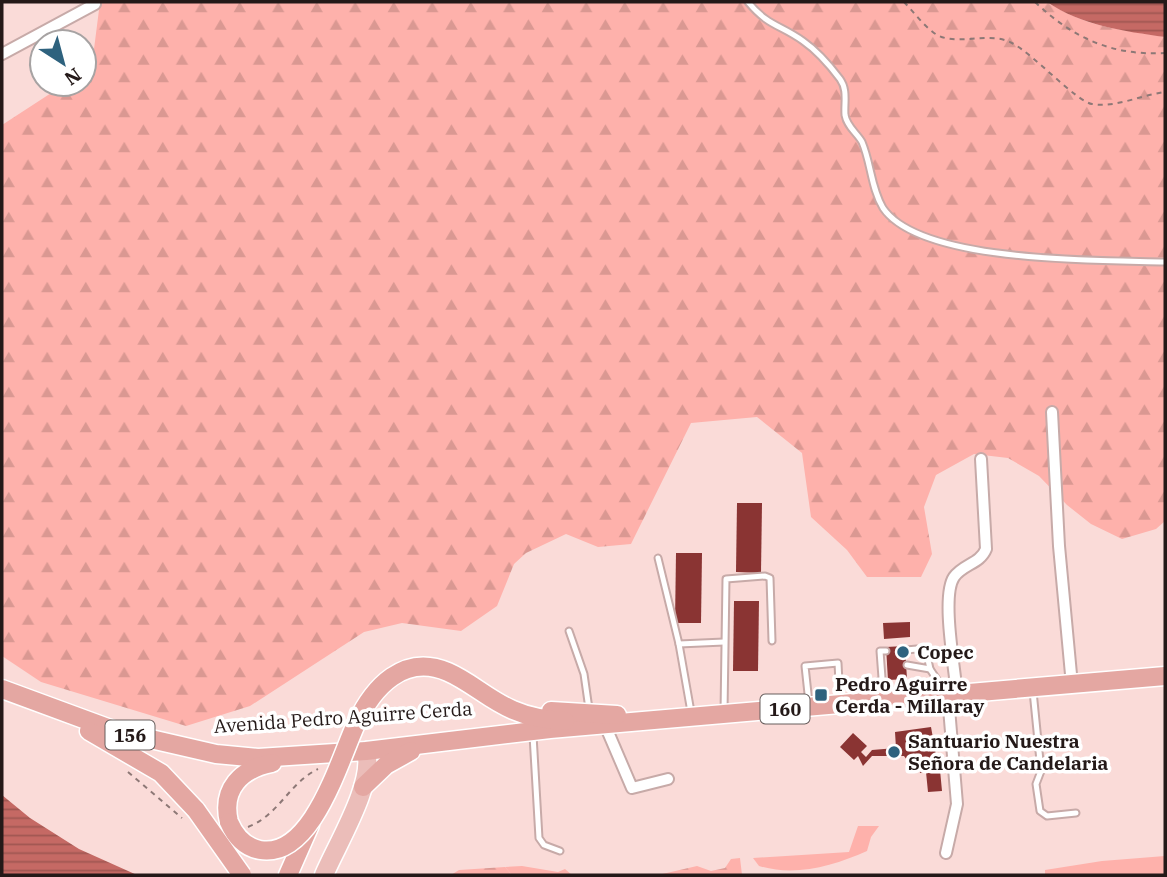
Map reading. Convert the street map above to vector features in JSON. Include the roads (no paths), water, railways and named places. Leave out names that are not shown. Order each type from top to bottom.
[{"type":"highway","points":[[288,875],[312,822],[361,738],[374,694],[403,670],[432,667],[522,705],[555,711],[661,720]]},
{"type":"highway","name":"Avenida Pedro Aguirre Cerda","points":[[199,749],[236,756],[291,757],[361,738],[427,745],[605,725],[1165,676]]},
{"type":"highway","points":[[465,682],[491,699],[525,715],[605,725]]},
{"type":"highway","name":"156","points":[[2,689],[62,714],[143,738],[199,749]]},
{"type":"highway","points":[[62,714],[153,768],[242,875]]},
{"type":"highway","name":"Avenida Pedro Aguirre Cerda","points":[[199,749],[477,728],[541,731]]},
{"type":"highway","points":[[363,787],[386,765],[427,745]]},
{"type":"highway","points":[[291,757],[255,767],[236,780],[227,802],[242,842],[256,849],[270,851],[289,844],[312,822]]},
{"type":"main road","points":[[324,875],[363,787],[368,766],[361,738]]},
{"type":"street","points":[[2,54],[95,4]]},
{"type":"street","points":[[1052,412],[1059,547],[1072,685]]},
{"type":"street","points":[[946,853],[957,804],[949,587],[960,571],[978,561],[986,549],[981,459]]},
{"type":"street","points":[[605,725],[632,788],[668,779]]},
{"type":"lane","points":[[748,2],[764,20],[805,42],[842,81],[845,115],[852,132],[860,138],[876,192],[884,210],[906,226],[927,237],[1010,255],[1165,262]]},
{"type":"lane","points":[[658,558],[679,644],[692,717]]},
{"type":"lane","points":[[724,715],[723,582],[730,576],[765,576],[771,583],[772,641]]},
{"type":"lane","points":[[569,631],[584,674],[590,713]]},
{"type":"lane","points":[[679,644],[724,642]]},
{"type":"lane","points":[[906,650],[922,650],[927,655],[930,669],[952,695]]},
{"type":"lane","points":[[862,703],[883,678],[880,651],[886,651]]},
{"type":"lane","points":[[809,708],[804,666],[838,663],[841,705]]},
{"type":"lane","points":[[907,664],[930,669]]},
{"type":"lane","points":[[1032,688],[1041,771],[1036,785],[1040,811],[1047,816],[1076,813]]},
{"type":"lane","points":[[541,731],[539,838],[544,845],[560,851]]},
{"type":"place","name":"Copec","points":[[903,652]]},
{"type":"place","name":"Pedro Aguirre Cerda - Millaray","points":[[821,695]]},
{"type":"place","name":"Santuario Nuestra Señora de Candelaria","points":[[894,752]]}]
